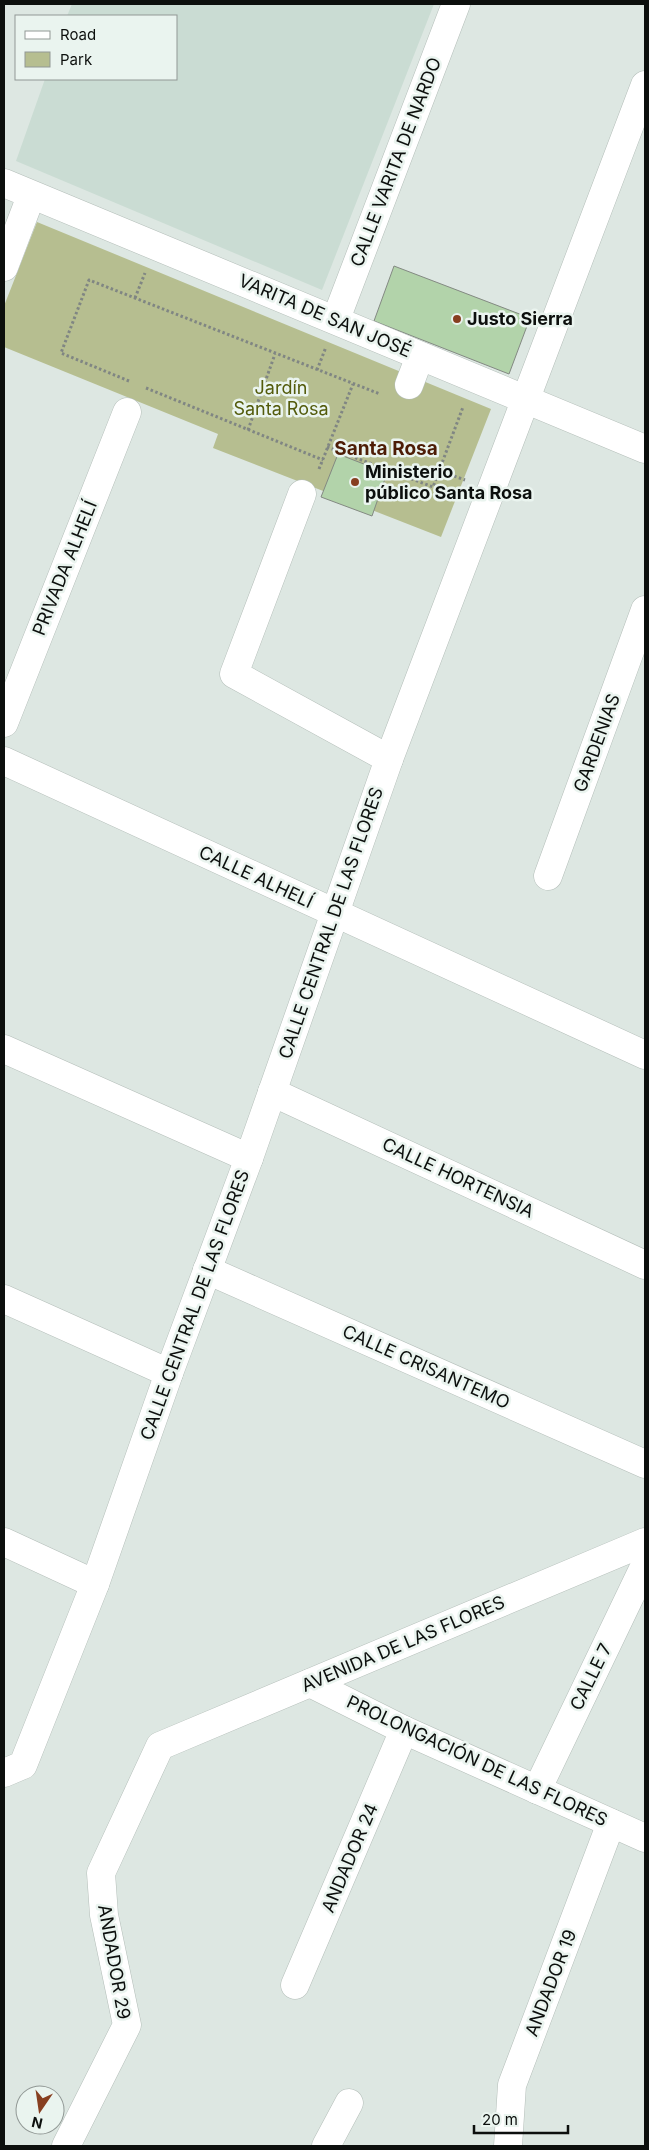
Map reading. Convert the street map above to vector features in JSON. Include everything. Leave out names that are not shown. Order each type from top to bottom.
[{"type":"street","name":"CALLE VARITA DE NARDO","points":[[336,319],[456,4]]},
{"type":"street","name":"CALLE CENTRAL DE LAS FLORES","points":[[14,1769],[95,1584],[169,1373],[249,1158],[389,759],[645,85]]},
{"type":"street","name":"VARITA DE SAN JOSÉ","points":[[4,184],[336,319],[420,356],[645,449]]},
{"type":"street","points":[[4,267],[31,196]]},
{"type":"street","points":[[409,385],[420,356]]},
{"type":"street","name":"PRIVADA ALHELÍ","points":[[4,723],[126,412]]},
{"type":"street","points":[[302,494],[234,674],[389,759]]},
{"type":"street","name":"GARDENIAS","points":[[548,876],[645,610]]},
{"type":"street","name":"CALLE ALHELÍ","points":[[4,761],[645,1055]]},
{"type":"street","points":[[4,1049],[249,1158]]},
{"type":"street","name":"CALLE HORTENSIA","points":[[272,1092],[645,1265]]},
{"type":"street","name":"CALLE CRISANTEMO","points":[[207,1270],[645,1464]]},
{"type":"street","points":[[4,1299],[169,1373]]},
{"type":"street","points":[[4,1542],[95,1584]]},
{"type":"street","name":"AVENIDA DE LAS FLORES","points":[[160,1746],[645,1542]]},
{"type":"street","name":"CALLE 7","points":[[537,1790],[645,1564]]},
{"type":"street","name":"PROLONGACIÓN DE LAS FLORES","points":[[310,1683],[404,1730],[645,1838]]},
{"type":"street","name":"ANDADOR 24","points":[[295,1985],[404,1730]]},
{"type":"street","name":"ANDADOR 29","points":[[66,2146],[127,2025],[104,1916],[101,1873],[160,1746]]},
{"type":"street","name":"ANDADOR 19","points":[[508,2146],[512,2085],[611,1823]]},
{"type":"street","points":[[326,2146],[349,2104]]},
{"type":"path","points":[[130,382],[60,353],[89,280],[380,394]]},
{"type":"path","points":[[248,430],[275,354]]},
{"type":"path","points":[[328,447],[433,488],[474,378]]},
{"type":"path","points":[[302,494],[315,479],[353,384]]},
{"type":"path","points":[[139,386],[322,460]]},
{"type":"shaded area","points":[[72,4],[434,4],[322,290],[16,161],[45,80],[178,80],[178,15],[67,15]]},
{"type":"green space","name":"Jardín Santa Rosa","points":[[37,222],[491,409],[441,537],[213,448],[218,434],[4,347],[4,306]]},
{"type":"building","points":[[394,266],[530,318],[509,374],[374,321]]},
{"type":"building","name":"Ministerio público Santa Rosa","points":[[338,454],[387,473],[372,516],[321,497]]},
{"type":"place","name":"Justo Sierra","points":[[457,319]]},
{"type":"place","name":"Ministerio público Santa Rosa","points":[[355,482]]},
{"type":"district","name":"Santa Rosa","points":[[386,448]]}]
